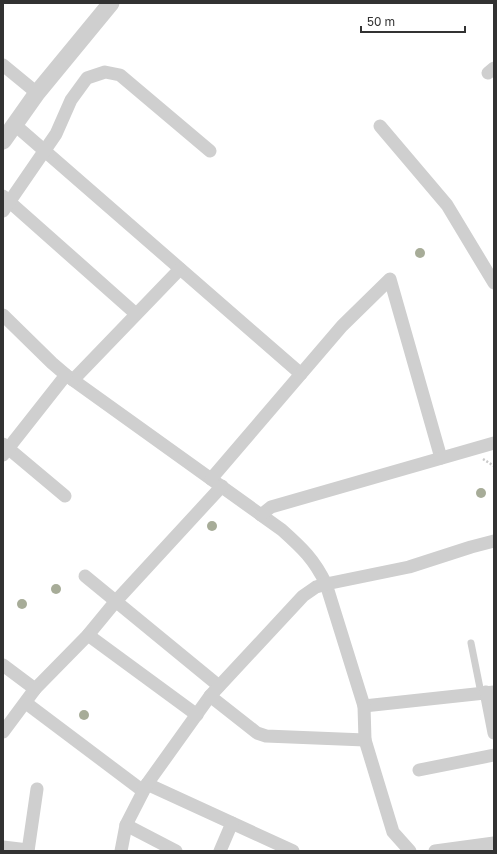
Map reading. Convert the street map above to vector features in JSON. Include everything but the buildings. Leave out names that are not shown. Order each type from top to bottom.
[{"type":"street","points":[[3,141],[37,93],[111,3]]},
{"type":"street","points":[[3,65],[37,93]]},
{"type":"street","points":[[136,314],[5,203],[45,151],[56,134],[71,100],[88,78],[105,72],[120,75],[210,151]]},
{"type":"street","points":[[15,125],[300,374]]},
{"type":"street","points":[[380,126],[447,205],[494,284]]},
{"type":"street","points":[[65,496],[5,449],[70,377],[136,314],[180,269]]},
{"type":"street","points":[[3,732],[35,689],[88,635],[216,483],[300,374],[342,326],[390,279],[441,458]]},
{"type":"street","points":[[3,314],[70,377],[282,530],[307,553],[317,565],[326,584],[364,706],[365,740],[393,832],[410,851]]},
{"type":"street","points":[[261,515],[271,507],[494,443]]},
{"type":"street","points":[[121,851],[126,825],[145,787],[196,715],[210,696],[303,596],[316,587],[326,584],[409,567],[471,547],[494,542]]},
{"type":"street","points":[[86,576],[219,686]]},
{"type":"street","points":[[88,635],[196,715]]},
{"type":"street","points":[[3,665],[35,689]]},
{"type":"street","points":[[364,706],[487,692],[494,733]]},
{"type":"street","points":[[210,696],[257,733],[266,736],[365,740]]},
{"type":"street","points":[[26,703],[145,787],[232,823],[293,851]]},
{"type":"street","points":[[419,770],[494,755]]},
{"type":"street","points":[[3,847],[28,851],[37,789]]},
{"type":"street","points":[[220,851],[232,823]]},
{"type":"street","points":[[126,825],[176,851]]},
{"type":"street","points":[[435,851],[494,843]]},
{"type":"lane","points":[[471,643],[487,692]]}]
